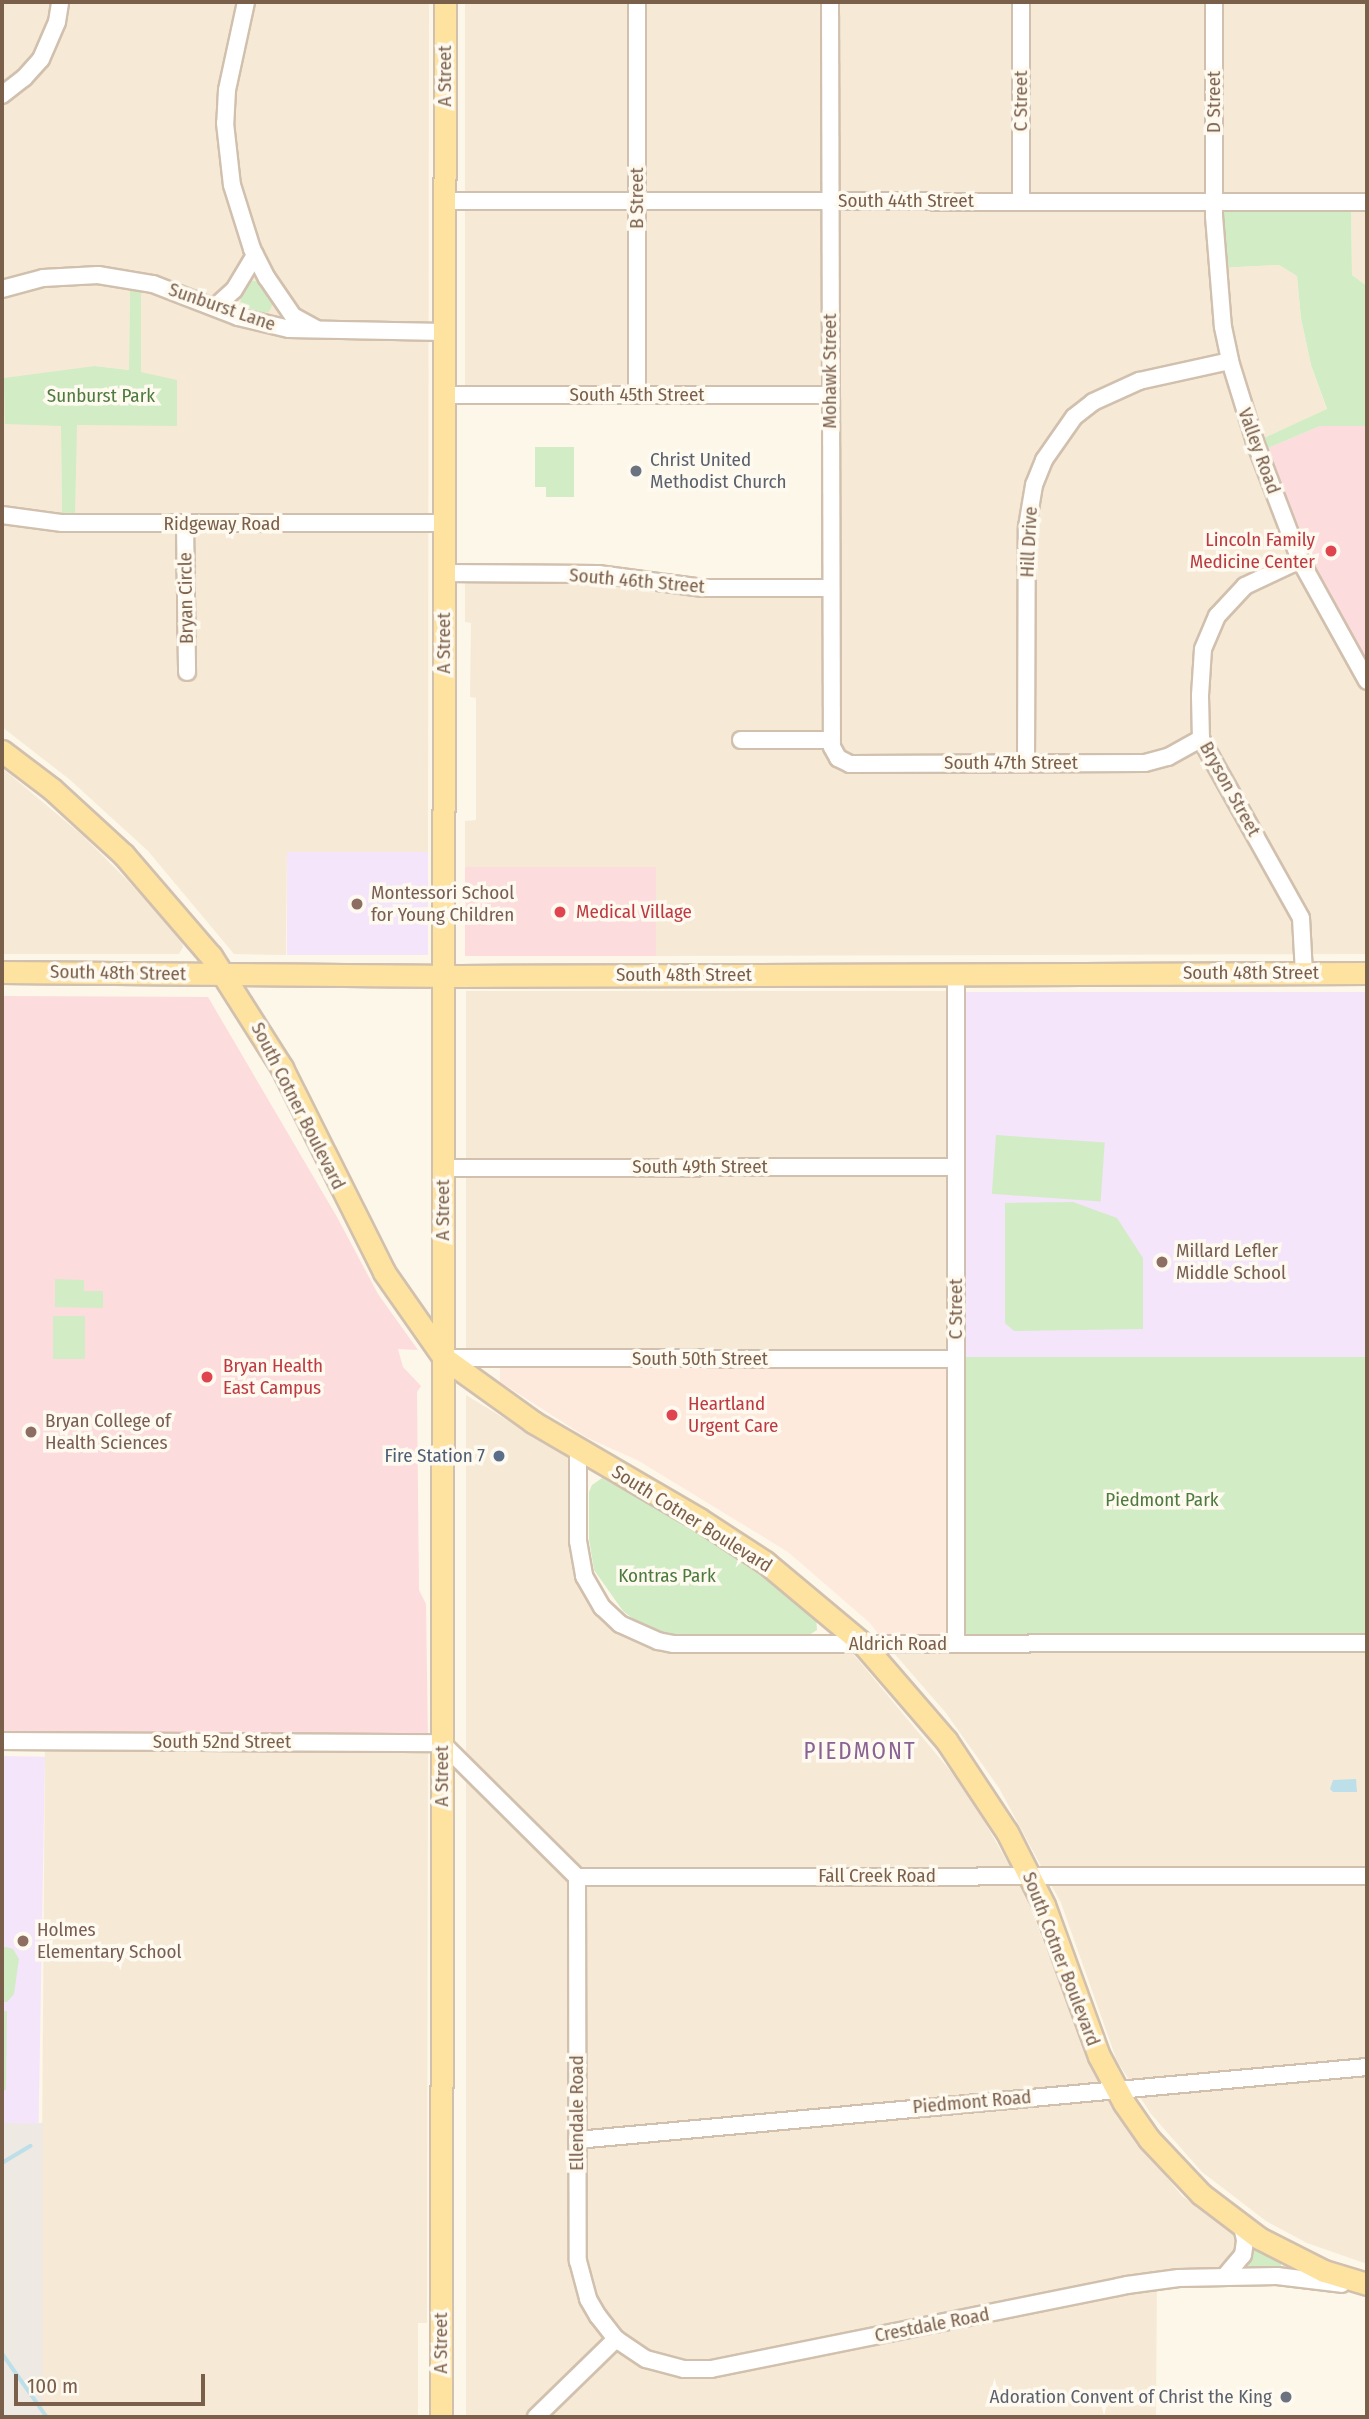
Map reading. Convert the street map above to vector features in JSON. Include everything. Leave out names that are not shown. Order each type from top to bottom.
[{"type":"main road","name":"A Street","points":[[441,2417],[445,2]]},
{"type":"main road","name":"South Cotner Boulevard","points":[[2,751],[71,805],[124,855],[188,926],[225,974],[282,1068],[384,1272],[444,1358],[512,1409],[765,1562],[863,1644],[910,1696],[963,1763],[1030,1876],[1062,1949],[1100,2056],[1116,2089],[1139,2124],[1173,2167],[1242,2226],[1306,2263],[1366,2284]]},
{"type":"main road","name":"South 48th Street","points":[[2,972],[443,976],[1367,973]]},
{"type":"street","points":[[2,94],[24,78],[51,41],[60,2]]},
{"type":"street","points":[[246,2],[232,57],[225,123],[232,185],[255,255],[293,316],[313,328],[327,332]]},
{"type":"street","name":"B Street","points":[[637,2],[637,395]]},
{"type":"street","name":"Mohawk Street","points":[[830,2],[830,740]]},
{"type":"street","name":"C Street","points":[[1021,2],[1021,201]]},
{"type":"street","name":"D Street","points":[[1213,201],[1214,2]]},
{"type":"street","name":"South 44th Street","points":[[444,201],[1367,201]]},
{"type":"street","name":"Valley Road","points":[[1213,201],[1221,306],[1230,361],[1247,420],[1300,560],[1367,681]]},
{"type":"street","points":[[215,307],[234,290],[255,255]]},
{"type":"street","name":"Sunburst Lane","points":[[2,289],[43,278],[98,275],[153,284],[261,323],[327,332],[445,332]]},
{"type":"street","name":"Hill Drive","points":[[1026,763],[1027,527],[1034,485],[1044,460],[1074,417],[1093,402],[1139,381],[1230,361]]},
{"type":"street","name":"South 45th Street","points":[[444,395],[830,395]]},
{"type":"street","name":"Ridgeway Road","points":[[2,515],[62,523],[443,523]]},
{"type":"street","name":"Bryan Circle","points":[[185,524],[187,673]]},
{"type":"street","name":"Bryson Street","points":[[1300,560],[1245,586],[1217,616],[1205,640],[1201,659],[1201,740],[1297,910],[1303,926],[1304,973]]},
{"type":"street","name":"South 46th Street","points":[[443,573],[598,573],[693,587],[830,588]]},
{"type":"street","points":[[741,740],[830,740]]},
{"type":"street","name":"South 47th Street","points":[[830,740],[838,758],[850,764],[1152,762],[1201,740]]},
{"type":"street","name":"C Street","points":[[956,974],[956,1643]]},
{"type":"street","name":"South 49th Street","points":[[443,1168],[956,1167]]},
{"type":"street","name":"South 50th Street","points":[[444,1358],[956,1359]]},
{"type":"street","name":"Aldrich Road","points":[[578,1450],[579,1561],[590,1590],[601,1607],[620,1623],[649,1638],[674,1644],[1367,1643]]},
{"type":"street","name":"South 52nd Street","points":[[2,1741],[442,1743]]},
{"type":"street","points":[[442,1743],[577,1877]]},
{"type":"street","name":"Fall Creek Road","points":[[577,1877],[1367,1876]]},
{"type":"street","name":"Ellendale Road","points":[[577,1877],[577,2241],[581,2280],[593,2307],[616,2339]]},
{"type":"street","name":"Piedmont Road","points":[[577,2140],[1367,2067]]},
{"type":"street","points":[[1226,2275],[1243,2255],[1245,2241],[1242,2226]]},
{"type":"street","name":"Crestdale Road","points":[[616,2339],[656,2362],[703,2370],[1127,2285],[1226,2275],[1286,2277],[1361,2287],[1366,2284]]},
{"type":"street","points":[[536,2417],[616,2339]]},
{"type":"shaded area","points":[[2,2],[429,2],[428,853],[287,852],[286,955],[234,954],[148,851],[69,779],[2,727]],"holes":[[[130,279],[141,372],[76,425],[75,523],[62,523],[61,425],[95,366],[129,370]]]},
{"type":"shaded area","points":[[465,2],[1367,2],[1367,286],[1352,275],[1351,201],[1218,268],[1279,265],[1297,276],[1301,318],[1311,365],[1327,410],[1255,442],[1367,681],[1367,954],[656,956],[655,867],[465,867],[465,821],[476,820],[476,698],[470,697],[471,623],[465,622],[465,573],[628,576],[830,588],[830,395],[465,395]]},
{"type":"shaded area","name":"Lincoln Family Medicine Center","points":[[1320,426],[1367,426],[1367,681],[1316,592],[1259,452]]},
{"type":"shaded area","points":[[2,768],[82,835],[128,881],[181,939],[183,947],[179,954],[2,954]]},
{"type":"shaded area","name":"Montessori School for Young Children","points":[[287,852],[428,852],[428,955],[287,955]]},
{"type":"shaded area","name":"Medical Village","points":[[465,867],[656,867],[656,956],[465,956]]},
{"type":"shaded area","points":[[466,991],[957,991],[957,1359],[466,1359]]},
{"type":"shaded area","name":"Millard Lefler Middle School","points":[[957,992],[1367,992],[1367,1359],[957,1359]]},
{"type":"shaded area","name":"Bryan Health East Campus","points":[[2,996],[208,997],[337,1217],[378,1294],[418,1350],[398,1349],[403,1367],[421,1386],[417,1392],[419,1590],[426,1604],[428,1743],[2,1741]]},
{"type":"shaded area","points":[[956,1359],[956,1643],[886,1644],[870,1623],[788,1552],[639,1461],[586,1437],[500,1382],[500,1360]]},
{"type":"shaded area","name":"PIEDMONT","points":[[466,1395],[578,1463],[590,1591],[649,1638],[845,1644],[967,1791],[1025,1893],[1085,2052],[1113,2109],[1182,2196],[1245,2240],[1234,2269],[1157,2281],[1156,2417],[466,2417]]},
{"type":"shaded area","name":"PIEDMONT","points":[[1367,1643],[1367,2264],[1307,2243],[1266,2221],[1202,2172],[1151,2114],[1117,2061],[1061,1903],[999,1788],[946,1713],[886,1644]]},
{"type":"shaded area","points":[[45,1741],[428,1743],[427,2323],[418,2323],[418,2417],[40,2417]]},
{"type":"shaded area","name":"Holmes Elementary School","points":[[2,1756],[45,1757],[39,2124],[2,2123]]},
{"type":"shaded area","points":[[2,2123],[43,2123],[43,2417],[2,2417]]},
{"type":"green space","points":[[1214,201],[1351,201],[1352,275],[1367,286],[1367,426],[1320,426],[1259,452],[1255,442],[1327,409],[1311,365],[1301,318],[1297,276],[1279,265],[1218,268]]},
{"type":"green space","name":"Sunburst Park","points":[[130,279],[141,281],[141,372],[177,380],[177,426],[77,425],[75,523],[62,523],[61,426],[5,424],[4,378],[95,366],[129,370]]},
{"type":"green space","points":[[250,281],[261,281],[274,301],[269,312],[262,313],[241,305],[240,292]]},
{"type":"green space","points":[[535,447],[574,447],[574,497],[546,497],[546,487],[535,487]]},
{"type":"green space","points":[[996,1135],[1105,1143],[1101,1201],[992,1194]]},
{"type":"green space","points":[[1073,1202],[1117,1218],[1143,1258],[1143,1329],[1014,1331],[1005,1323],[1005,1203]]},
{"type":"green space","points":[[55,1279],[84,1280],[84,1291],[103,1291],[103,1308],[55,1307]]},
{"type":"green space","points":[[53,1316],[85,1316],[85,1359],[53,1359]]},
{"type":"green space","name":"Piedmont Park","points":[[956,1357],[1367,1357],[1367,1643],[956,1643]]},
{"type":"green space","name":"Kontras Park","points":[[602,1478],[709,1537],[816,1616],[817,1630],[809,1635],[692,1636],[666,1635],[645,1628],[623,1611],[594,1570],[589,1539],[589,1492],[592,1485]]},
{"type":"green space","points":[[2,1948],[13,1949],[19,1959],[14,1994],[7,2002],[2,2002]]},
{"type":"green space","points":[[2,2011],[7,2011],[6,2090],[2,2090]]},
{"type":"green space","points":[[1253,2246],[1281,2262],[1281,2267],[1247,2267]]},
{"type":"water","points":[[1356,1779],[1357,1792],[1333,1792],[1330,1789],[1333,1780]]},
{"type":"waterway","points":[[2,2163],[30,2146]]},
{"type":"waterway","points":[[2,2353],[47,2417]]},
{"type":"place","name":"Christ United Methodist Church","points":[[636,471]]},
{"type":"place","name":"Lincoln Family Medicine Center","points":[[1331,551]]},
{"type":"place","name":"Montessori School for Young Children","points":[[357,904]]},
{"type":"place","name":"Medical Village","points":[[560,912]]},
{"type":"place","name":"Millard Lefler Middle School","points":[[1162,1262]]},
{"type":"place","name":"Bryan Health East Campus","points":[[207,1377]]},
{"type":"place","name":"Heartland Urgent Care","points":[[672,1415]]},
{"type":"place","name":"Bryan College of Health Sciences","points":[[31,1432]]},
{"type":"place","name":"Fire Station 7","points":[[499,1456]]},
{"type":"place","name":"Holmes Elementary School","points":[[23,1941]]},
{"type":"place","name":"Adoration Convent of Christ the King","points":[[1286,2397]]},
{"type":"district","name":"PIEDMONT","points":[[860,1751]]}]
